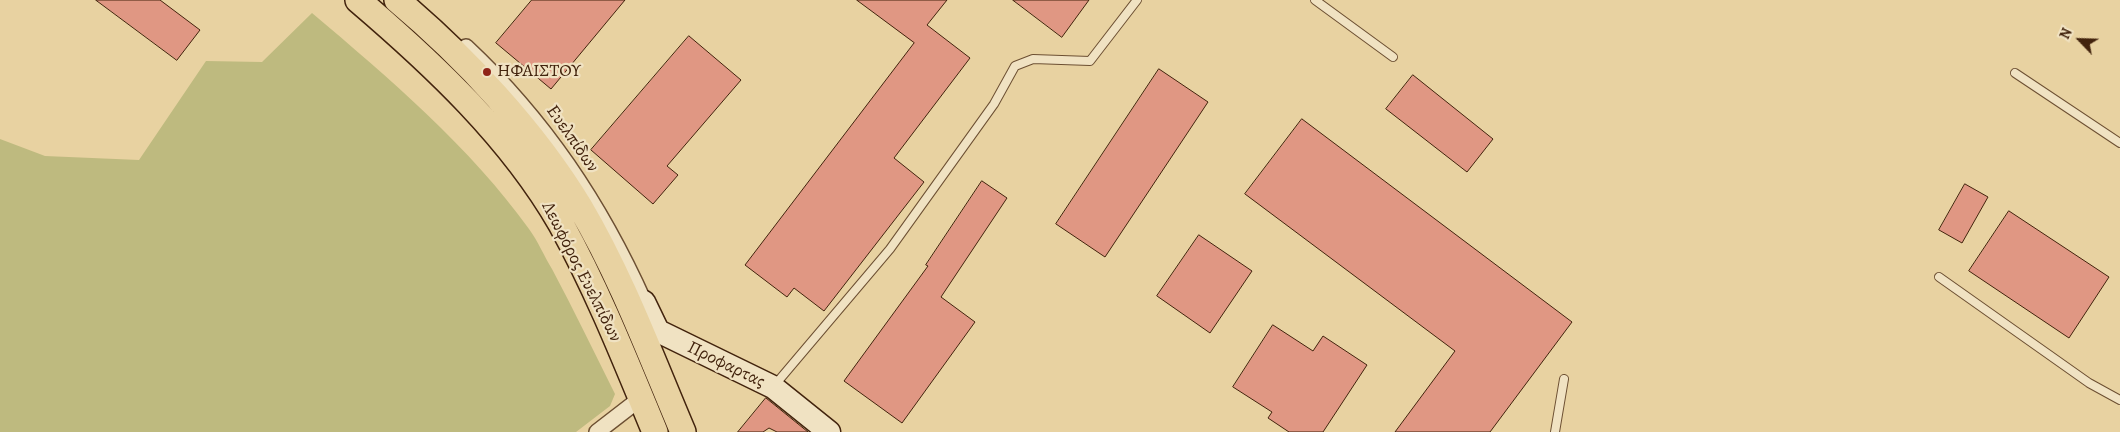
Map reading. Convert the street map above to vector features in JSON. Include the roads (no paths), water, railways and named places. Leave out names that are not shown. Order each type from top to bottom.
[{"type":"main road","name":"Λεωφόρος Ευελπίδων","points":[[397,0],[472,70],[532,137],[587,205],[637,304],[682,432]]},
{"type":"main road","name":"Λεωφόρος Ευελπίδων","points":[[358,1],[391,28],[452,86],[512,153],[538,188],[561,224],[590,282],[655,432]]},
{"type":"street","name":"Ευελπίδων","points":[[415,0],[492,71],[529,111],[587,205]]},
{"type":"street","name":"Προφαρτας","points":[[637,304],[663,335],[773,387],[829,432]]},
{"type":"street","points":[[597,432],[641,398]]},
{"type":"lane","points":[[773,387],[890,249],[994,104],[1015,66],[1033,59],[1090,61],[1137,0]]},
{"type":"lane","points":[[1315,0],[1393,57]]},
{"type":"lane","points":[[2015,73],[2120,143]]},
{"type":"lane","points":[[1939,277],[2090,383],[2120,400]]},
{"type":"lane","points":[[1555,432],[1564,380]]},
{"type":"place","name":"ΗΦΑΙΣΤΟΥ","points":[[487,72]]}]
